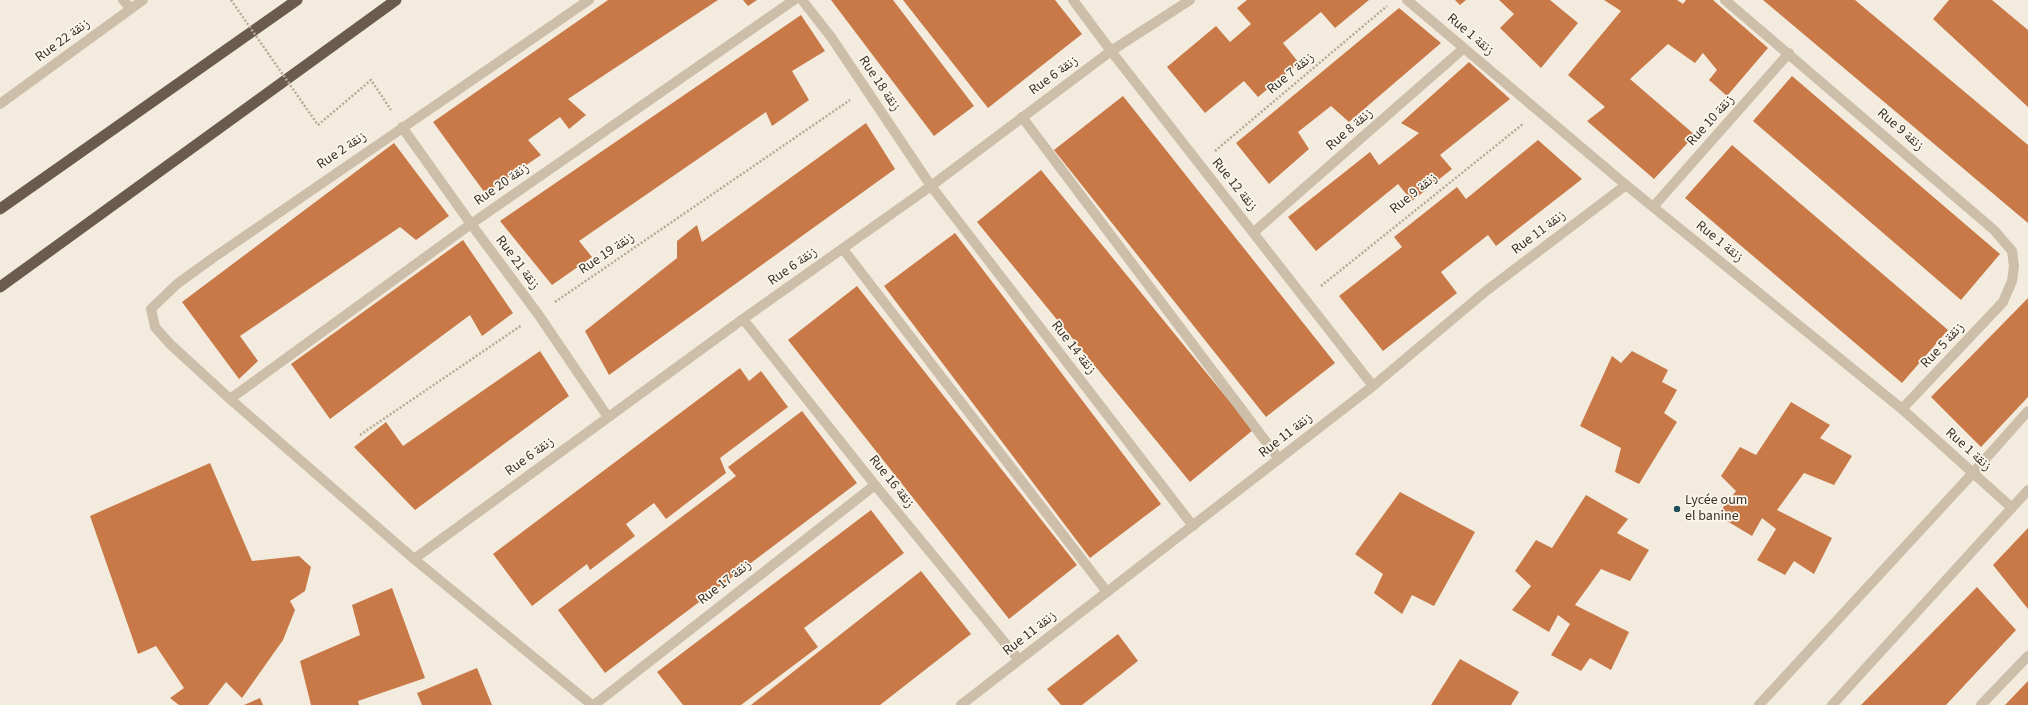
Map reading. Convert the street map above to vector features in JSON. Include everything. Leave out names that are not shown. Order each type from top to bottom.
[{"type":"highway","points":[[0,209],[297,0]]},
{"type":"highway","points":[[0,287],[396,0]]},
{"type":"street","points":[[123,0],[131,9]]},
{"type":"street","name":"Rue 22 زنقة","points":[[0,104],[143,0]]},
{"type":"street","name":"Rue 2 زنقة","points":[[589,0],[213,258],[159,300],[151,309],[155,327],[170,344],[230,399],[414,559],[593,705]]},
{"type":"street","name":"Rue 20 زنقة","points":[[230,399],[470,224],[794,0]]},
{"type":"street","name":"Rue 18 زنقة","points":[[802,0],[831,37],[931,186]]},
{"type":"street","name":"Rue 12 زنقة","points":[[1073,0],[1111,51],[1373,386]]},
{"type":"street","name":"Rue 6 زنقة","points":[[414,559],[743,319],[931,186],[1111,51],[1190,0]]},
{"type":"street","name":"Rue 1 زنقة","points":[[1407,0],[1626,185],[1902,409],[1972,474],[2012,508]]},
{"type":"street","name":"Rue 9 زنقة","points":[[1725,0],[1789,53],[1994,230],[2012,250],[2014,266],[2012,281],[2003,302]]},
{"type":"street","name":"Rue 8 زنقة","points":[[1254,232],[1464,48]]},
{"type":"street","name":"Rue 10 زنقة","points":[[1653,207],[1789,53]]},
{"type":"street","points":[[1022,118],[1279,459]]},
{"type":"street","name":"Rue 21 زنقة","points":[[402,127],[470,224],[538,314],[608,417]]},
{"type":"street","name":"Rue 11 زنقة","points":[[961,705],[1373,386],[1486,291],[1626,185]]},
{"type":"street","name":"Rue 14 زنقة","points":[[931,186],[1193,526]]},
{"type":"street","points":[[843,249],[1108,592]]},
{"type":"street","name":"Rue 5 زنقة","points":[[1902,409],[2003,302]]},
{"type":"street","name":"Rue 16 زنقة","points":[[743,319],[874,485],[1019,660]]},
{"type":"street","points":[[1758,705],[1972,474],[2028,411]]},
{"type":"street","name":"Rue 17 زنقة","points":[[593,705],[874,485]]},
{"type":"street","points":[[1832,705],[2028,490]]},
{"type":"street","points":[[1981,705],[2028,656]]},
{"type":"path","points":[[231,0],[318,125],[371,80],[402,127]]},
{"type":"path","name":"Rue 7 زنقة","points":[[1199,164],[1389,5]]},
{"type":"path","name":"Rue 19 زنقة","points":[[360,436],[866,90]]},
{"type":"path","name":"Rue 9 زنقة","points":[[1305,299],[1540,111]]},
{"type":"building","points":[[608,0],[718,0],[568,99],[586,115],[569,129],[560,117],[528,140],[541,155],[485,193],[433,122]]},
{"type":"building","points":[[743,0],[757,0],[748,6]]},
{"type":"building","points":[[831,0],[893,0],[974,106],[934,136]]},
{"type":"building","points":[[903,0],[1055,0],[1082,34],[988,108]]},
{"type":"building","points":[[1247,0],[1369,0],[1335,28],[1321,12],[1283,43],[1299,63],[1258,97],[1244,81],[1205,113],[1167,67],[1216,26],[1230,42],[1251,24],[1237,8]]},
{"type":"building","points":[[1455,0],[1466,0],[1460,5]]},
{"type":"building","points":[[1499,0],[1550,0],[1578,23],[1541,68],[1500,28],[1514,14]]},
{"type":"building","points":[[1604,0],[1677,0],[1683,4],[1686,0],[1713,0],[1768,48],[1727,96],[1709,80],[1717,70],[1703,53],[1695,63],[1668,44],[1630,79],[1695,135],[1654,179],[1587,121],[1605,107],[1568,75],[1621,11]]},
{"type":"building","points":[[1763,0],[1855,0],[2028,145],[2028,223]]},
{"type":"building","points":[[1949,0],[1992,0],[2028,30],[2028,107],[1933,19]]},
{"type":"building","points":[[1399,8],[1441,43],[1349,122],[1331,106],[1298,132],[1309,149],[1269,184],[1236,143]]},
{"type":"building","points":[[801,15],[825,51],[792,71],[809,100],[772,126],[766,112],[579,241],[592,257],[552,285],[500,221]]},
{"type":"building","points":[[1469,62],[1510,99],[1440,155],[1452,169],[1412,201],[1398,184],[1316,251],[1288,217],[1370,152],[1379,165],[1419,133],[1401,123]]},
{"type":"building","points":[[1792,76],[2000,254],[1961,300],[1753,121]]},
{"type":"building","points":[[1123,96],[1335,363],[1266,417],[1054,150]]},
{"type":"building","points":[[866,123],[895,169],[609,375],[585,331],[677,258],[677,241],[697,225],[702,242]]},
{"type":"building","points":[[1538,140],[1582,179],[1496,246],[1488,235],[1441,272],[1457,293],[1383,351],[1339,296],[1402,247],[1394,237],[1457,187],[1466,199]]},
{"type":"building","points":[[394,143],[449,216],[416,240],[400,227],[240,336],[258,361],[239,379],[182,302]]},
{"type":"building","points":[[1732,145],[1948,330],[1902,383],[1685,198]]},
{"type":"building","points":[[1041,170],[1253,430],[1190,482],[977,222]]},
{"type":"building","points":[[955,233],[1161,504],[1090,558],[884,286]]},
{"type":"building","points":[[463,240],[513,313],[482,336],[470,315],[330,419],[291,364]]},
{"type":"building","points":[[857,286],[1077,565],[1009,619],[788,340]]},
{"type":"building","points":[[2028,298],[2028,397],[1981,447],[1931,397]]},
{"type":"building","points":[[540,351],[569,396],[415,510],[354,447],[386,422],[403,446]]},
{"type":"building","points":[[1632,351],[1668,370],[1662,382],[1677,390],[1664,413],[1677,422],[1639,484],[1615,472],[1621,448],[1580,426],[1612,356],[1621,363]]},
{"type":"building","points":[[740,368],[749,381],[761,371],[788,407],[720,458],[726,473],[666,519],[654,503],[626,524],[635,536],[590,570],[587,564],[532,606],[493,554]]},
{"type":"building","points":[[1791,402],[1830,425],[1820,438],[1852,456],[1834,485],[1804,473],[1777,510],[1832,538],[1814,574],[1794,561],[1785,575],[1757,560],[1776,529],[1762,518],[1752,536],[1717,515],[1736,491],[1721,476],[1740,447],[1756,455]]},
{"type":"building","points":[[802,411],[857,483],[605,673],[558,610],[736,476],[728,467]]},
{"type":"building","points":[[210,463],[252,561],[299,556],[311,567],[305,591],[290,601],[295,610],[283,640],[242,698],[226,682],[208,705],[179,705],[170,698],[184,688],[156,646],[138,654],[90,516]]},
{"type":"building","points":[[1400,492],[1475,532],[1434,606],[1412,595],[1402,614],[1374,593],[1383,574],[1355,554]]},
{"type":"building","points":[[1586,495],[1628,519],[1617,533],[1649,550],[1630,581],[1601,569],[1575,605],[1629,632],[1611,670],[1590,658],[1581,671],[1551,655],[1570,624],[1558,615],[1549,632],[1512,610],[1531,586],[1515,571],[1536,540],[1552,548]]},
{"type":"building","points":[[871,510],[904,553],[804,628],[818,647],[741,705],[683,705],[657,672]]},
{"type":"building","points":[[2028,528],[2028,609],[1993,565]]},
{"type":"building","points":[[921,571],[971,634],[880,705],[751,705]]},
{"type":"building","points":[[1977,587],[2016,630],[1946,705],[1861,705]]},
{"type":"building","points":[[392,588],[425,678],[358,701],[359,705],[311,705],[300,661],[360,635],[352,605]]},
{"type":"building","points":[[1118,634],[1138,661],[1082,705],[1061,705],[1047,689]]},
{"type":"building","points":[[1460,659],[1519,692],[1511,705],[1431,705]]},
{"type":"building","points":[[477,668],[492,705],[422,705],[417,693]]},
{"type":"building","points":[[2028,681],[2028,705],[2005,705]]},
{"type":"building","points":[[260,698],[263,705],[244,705]]},
{"type":"place","name":"Lycée oum el banine","points":[[1677,509]]}]
